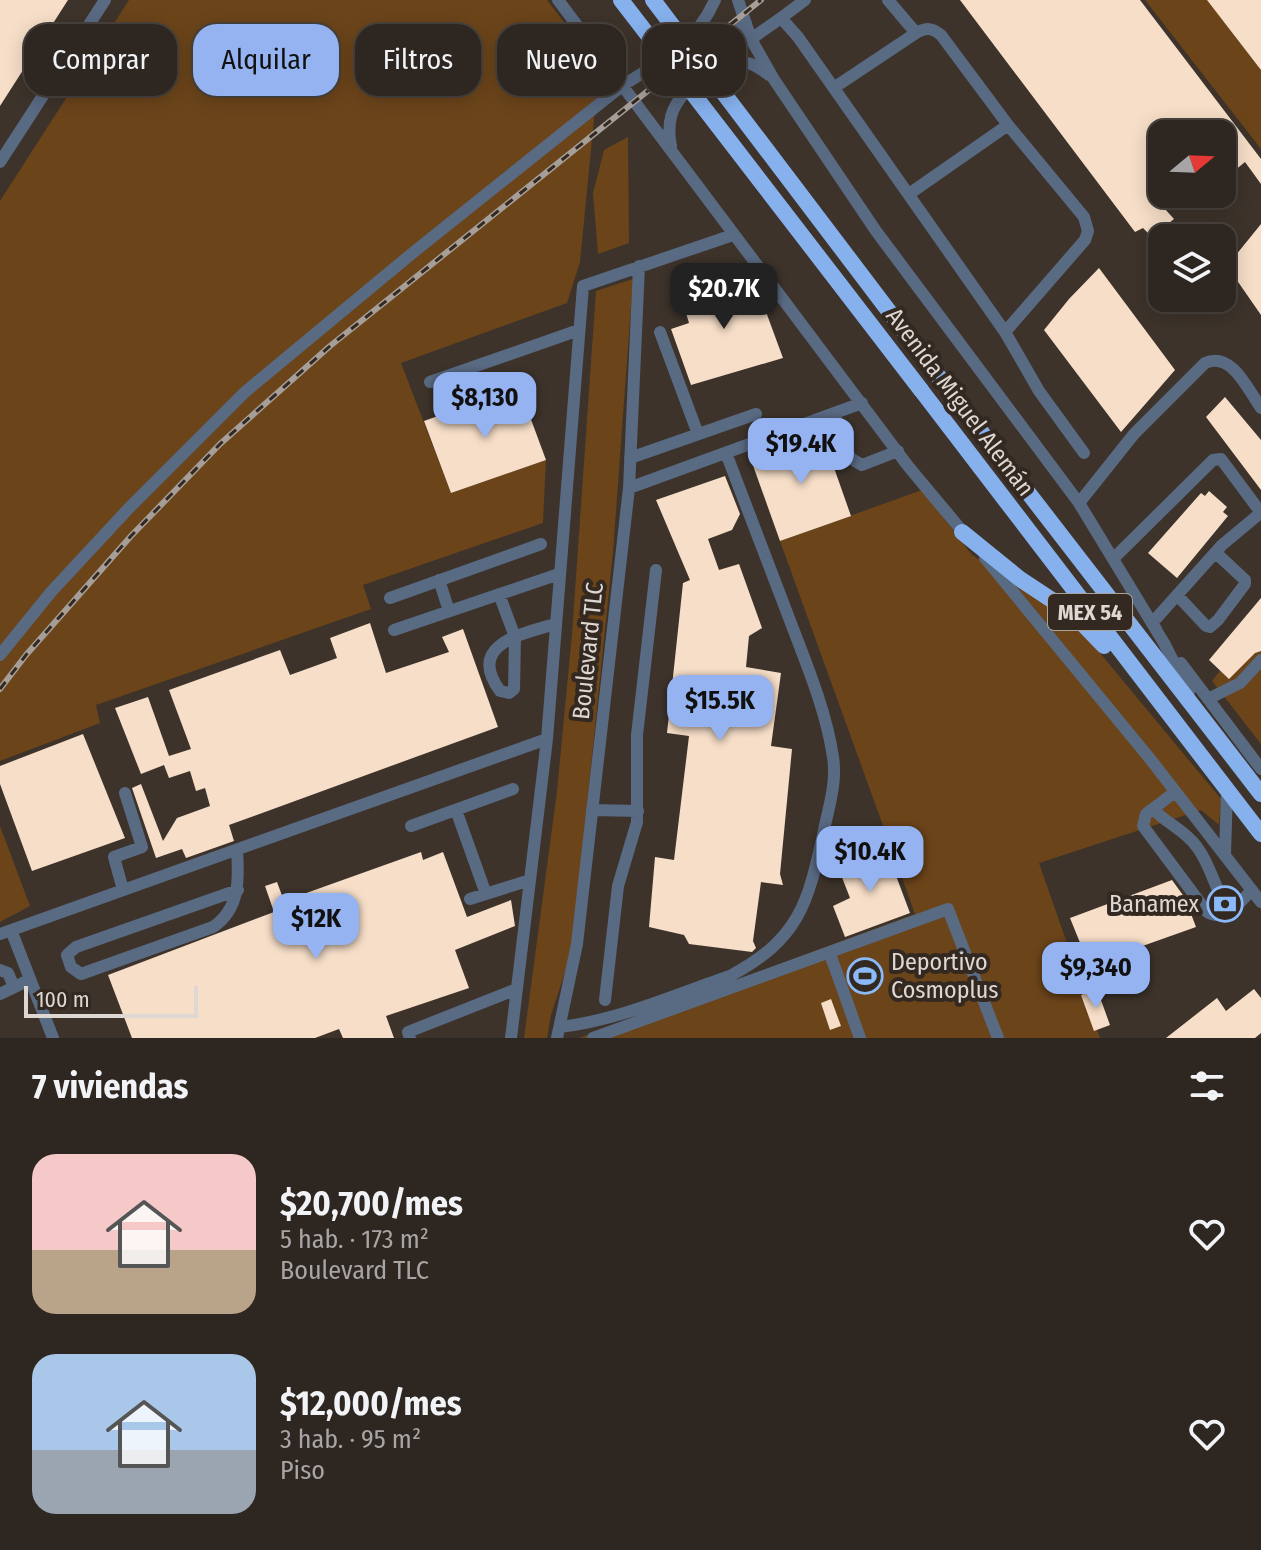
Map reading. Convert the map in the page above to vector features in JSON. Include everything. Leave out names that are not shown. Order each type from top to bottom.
[{"type":"highway","name":"Avenida Miguel Alemán","points":[[621,0],[1261,834]]},
{"type":"highway","name":"Avenida Miguel Alemán","points":[[653,0],[1261,794]]},
{"type":"highway","points":[[962,532],[1020,579],[1073,614],[1194,746]]},
{"type":"street","points":[[0,162],[105,0]]},
{"type":"street","points":[[558,0],[576,24]]},
{"type":"street","points":[[626,83],[657,66],[687,41],[701,26],[715,0]]},
{"type":"street","points":[[738,0],[751,39],[773,78],[876,231],[1079,503],[1152,623],[1206,722]]},
{"type":"street","points":[[751,39],[805,0]]},
{"type":"street","points":[[888,0],[916,33]]},
{"type":"street","points":[[781,18],[835,87],[1005,332],[1039,391],[1084,453]]},
{"type":"street","points":[[835,87],[916,33],[933,29],[941,35],[1008,125],[1084,217],[1088,231],[1085,240],[1005,332]]},
{"type":"street","points":[[673,153],[669,130],[673,111],[681,97],[698,83],[721,69],[747,63],[773,78]]},
{"type":"street","points":[[626,89],[898,451],[1261,902]]},
{"type":"street","points":[[0,655],[130,507],[245,392],[609,96]]},
{"type":"street","points":[[909,194],[1008,125]]},
{"type":"street","points":[[639,266],[733,235]]},
{"type":"street","name":"Boulevard TLC","points":[[511,1038],[547,739],[583,286],[639,266],[629,488],[577,944],[559,1032]]},
{"type":"street","points":[[430,382],[579,330]]},
{"type":"street","points":[[660,332],[698,434]]},
{"type":"street","points":[[1079,503],[1134,434],[1205,363],[1224,361],[1261,408]]},
{"type":"street","points":[[629,488],[862,403]]},
{"type":"street","points":[[834,413],[850,458],[862,465],[898,451]]},
{"type":"street","points":[[630,458],[756,414]]},
{"type":"street","points":[[559,1032],[622,1015],[745,968],[789,930],[801,914],[812,887],[834,785],[833,759],[805,660],[726,453]]},
{"type":"street","points":[[1114,558],[1213,460],[1221,459],[1259,510],[1258,515],[1216,553],[1152,623]]},
{"type":"street","points":[[390,598],[541,544]]},
{"type":"street","points":[[1177,595],[1206,626],[1210,627],[1218,620],[1245,580],[1216,553]]},
{"type":"street","points":[[605,1000],[618,886],[637,822],[637,735],[656,570]]},
{"type":"street","points":[[394,630],[559,574]]},
{"type":"street","points":[[439,580],[449,611]]},
{"type":"street","points":[[499,594],[515,637],[555,624]]},
{"type":"street","points":[[1152,623],[1261,769]]},
{"type":"street","points":[[1208,699],[1240,683],[1261,660]]},
{"type":"street","points":[[53,1038],[6,932],[547,739]]},
{"type":"street","points":[[411,826],[513,789]]},
{"type":"street","points":[[1225,855],[1227,789]]},
{"type":"street","points":[[1175,792],[1146,814],[1143,826],[1207,912],[1218,916],[1229,911],[1252,890]]},
{"type":"street","points":[[123,890],[114,857],[142,847],[125,793]]},
{"type":"street","points":[[1153,809],[1186,833],[1197,847],[1229,911]]},
{"type":"street","points":[[456,810],[486,894]]},
{"type":"street","points":[[592,810],[638,811]]},
{"type":"street","points":[[237,850],[238,890],[222,921],[213,927],[81,974],[71,967],[67,955],[76,947],[238,890]]},
{"type":"street","points":[[470,899],[530,880]]},
{"type":"street","points":[[593,1038],[948,909],[998,1038]]},
{"type":"street","points":[[830,954],[860,1038]]},
{"type":"street","points":[[0,970],[8,973],[14,987]]},
{"type":"street","points":[[0,994],[29,980]]},
{"type":"street","points":[[410,1038],[408,1032],[517,989]]},
{"type":"shaded area","points":[[129,0],[547,0],[565,24],[497,24],[497,96],[596,96],[580,262],[567,303],[401,363],[451,493],[546,460],[543,523],[363,585],[371,609],[96,705],[100,723],[0,761],[0,201],[67,96],[177,96],[177,24],[114,24]]},
{"type":"shaded area","points":[[1145,0],[1261,0],[1261,149]]},
{"type":"shaded area","points":[[628,137],[629,243],[598,254],[593,193],[604,150]]},
{"type":"shaded area","points":[[633,279],[613,552],[572,951],[551,1015],[547,1038],[524,1038],[557,791],[572,634],[596,291]]},
{"type":"shaded area","points":[[922,490],[972,555],[1071,618],[1221,799],[1219,825],[1201,810],[1039,863],[1100,1038],[579,1038],[915,914],[780,541]]},
{"type":"shaded area","points":[[1261,619],[1261,744],[1212,681]]},
{"type":"shaded area","points":[[0,826],[30,906],[0,922]]},
{"type":"building","points":[[0,0],[68,0],[53,24],[24,24],[24,69],[0,106]]},
{"type":"building","points":[[960,0],[1140,0],[1231,120],[1148,120],[1148,208],[1166,208],[1174,219],[1168,224],[1148,224],[1148,233],[1143,228],[1135,232]]},
{"type":"building","points":[[1207,0],[1261,0],[1261,70]]},
{"type":"building","points":[[1236,126],[1261,159],[1261,184],[1245,162],[1236,169]]},
{"type":"building","points":[[1261,224],[1261,315],[1236,279],[1236,255]]},
{"type":"building","points":[[1099,268],[1175,370],[1121,432],[1044,330]]},
{"type":"building","points":[[748,278],[756,302],[762,301],[783,358],[691,385],[671,329],[689,323],[680,293],[725,279],[726,285]]},
{"type":"building","points":[[519,387],[546,460],[451,493],[424,421]]},
{"type":"building","points":[[1225,397],[1261,440],[1261,490],[1206,417]]},
{"type":"building","points":[[820,428],[851,516],[780,541],[750,457],[801,439]]},
{"type":"building","points":[[725,476],[740,514],[732,530],[708,539],[719,570],[739,564],[762,628],[749,636],[746,667],[781,673],[771,746],[792,749],[780,874],[783,885],[761,882],[753,941],[756,948],[752,952],[689,944],[684,935],[649,927],[655,857],[674,860],[689,736],[667,733],[683,583],[690,580],[656,500]]},
{"type":"building","points":[[1209,491],[1227,507],[1223,512],[1228,516],[1177,578],[1148,553],[1201,493],[1205,496]]},
{"type":"building","points":[[1261,598],[1261,651],[1255,653],[1229,679],[1209,660]]},
{"type":"building","points":[[370,623],[386,673],[449,652],[442,637],[463,629],[498,727],[229,825],[234,841],[186,858],[182,849],[156,858],[132,788],[141,784],[163,841],[177,818],[210,806],[205,788],[196,791],[190,771],[169,778],[164,765],[141,774],[115,708],[148,697],[169,756],[191,749],[169,690],[280,650],[290,675],[337,658],[330,638]]},
{"type":"building","points":[[83,734],[125,838],[32,871],[0,784],[0,766]]},
{"type":"building","points":[[886,849],[910,913],[845,937],[833,906],[850,898],[838,867]]},
{"type":"building","points":[[421,852],[423,860],[443,852],[467,917],[511,900],[515,926],[455,950],[469,988],[386,1016],[394,1038],[343,1038],[339,1029],[315,1038],[132,1038],[108,975],[274,912],[265,886],[277,882],[284,901]]},
{"type":"building","points":[[1172,880],[1185,898],[1196,927],[1089,965],[1070,918]]},
{"type":"building","points":[[1097,989],[1110,1025],[1094,1031],[1081,995]]},
{"type":"building","points":[[1254,989],[1261,998],[1261,1033],[1255,1038],[1166,1038],[1217,998],[1226,1011]]},
{"type":"building","points":[[831,999],[841,1026],[830,1030],[821,1003]]},
{"type":"railway","points":[[0,689],[131,536],[220,444],[330,346],[761,0]]},
{"type":"place","name":"Banamex","points":[[1225,904]]},
{"type":"place","name":"Deportivo Cosmoplus","points":[[865,976]]}]
